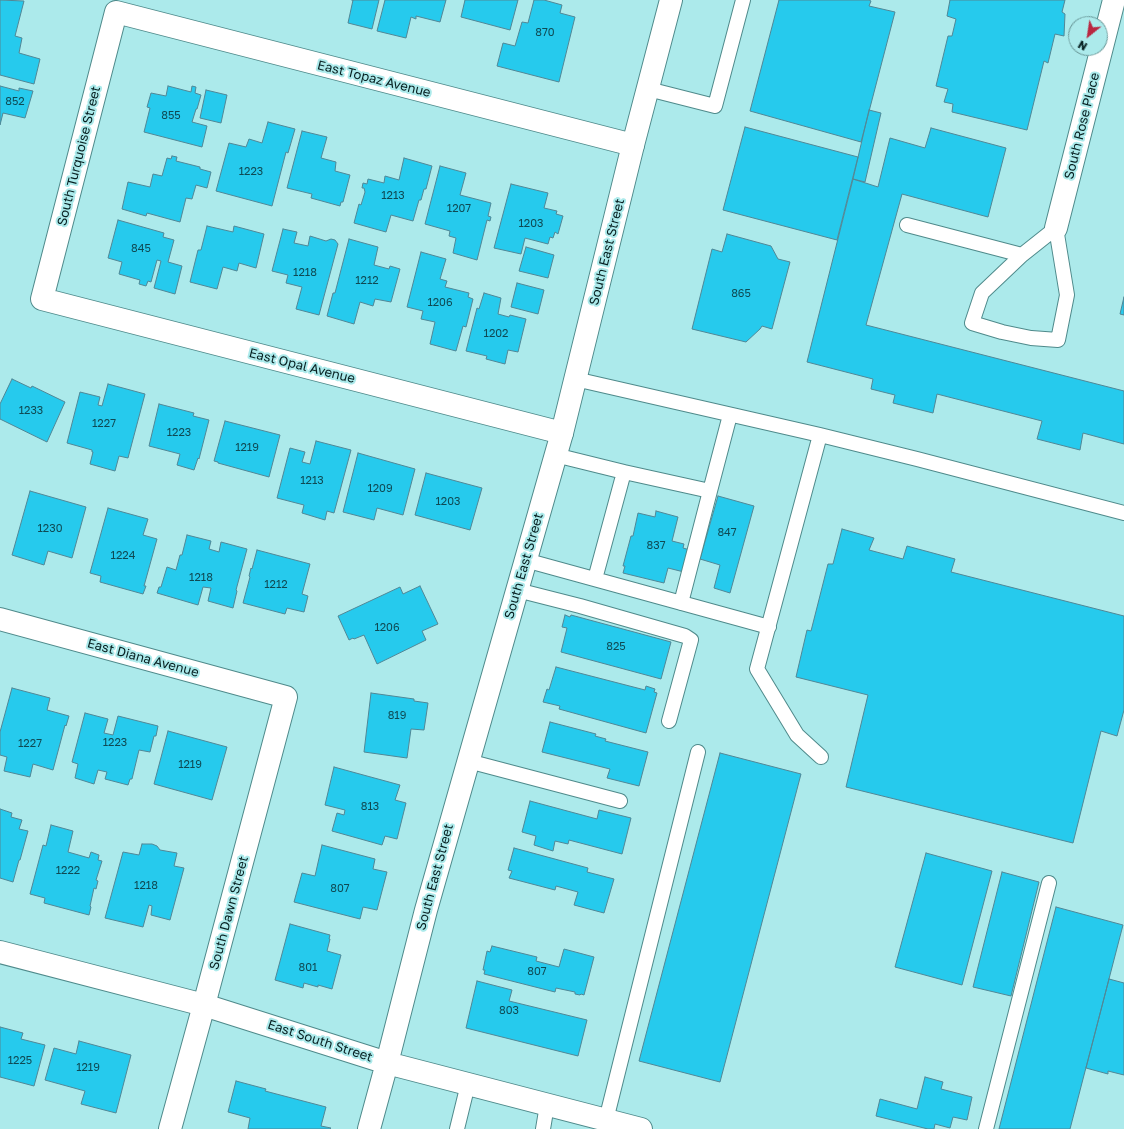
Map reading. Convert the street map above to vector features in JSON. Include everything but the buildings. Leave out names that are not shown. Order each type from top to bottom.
[{"type":"street","name":"South East Street","points":[[369,1129],[426,910],[562,433],[633,146],[671,0]]},
{"type":"street","name":"South Rose Place","points":[[1056,228],[1114,0]]},
{"type":"street","name":"East Topaz Avenue","points":[[116,12],[633,146]]},
{"type":"street","name":"South Turquoise Street","points":[[42,299],[116,12]]},
{"type":"street","name":"East Opal Avenue","points":[[42,299],[562,433]]},
{"type":"street","name":"East Diana Avenue","points":[[0,619],[286,697]]},
{"type":"street","name":"South Dawn Street","points":[[170,1129],[286,697]]},
{"type":"street","name":"East South Street","points":[[0,952],[204,1005],[387,1063],[641,1129]]},
{"type":"lane","points":[[648,89],[715,106],[743,0]]},
{"type":"lane","points":[[908,226],[1022,255]]},
{"type":"lane","points":[[1056,228],[1067,295],[1058,340],[1031,338],[1002,332],[972,323],[982,293],[1022,255],[1056,228]]},
{"type":"lane","points":[[575,378],[820,435],[1124,513]]},
{"type":"lane","points":[[681,603],[730,415]]},
{"type":"lane","points":[[820,435],[757,669],[797,735],[821,757]]},
{"type":"lane","points":[[555,455],[624,472],[710,490]]},
{"type":"lane","points":[[595,579],[624,472]]},
{"type":"lane","points":[[525,560],[769,627]]},
{"type":"lane","points":[[516,590],[580,606],[685,636],[691,640],[668,721]]},
{"type":"lane","points":[[606,1120],[698,752]]},
{"type":"lane","points":[[468,761],[620,801]]},
{"type":"lane","points":[[986,1129],[1049,883]]},
{"type":"lane","points":[[457,1129],[468,1084]]},
{"type":"lane","points":[[543,1129],[547,1105]]}]
